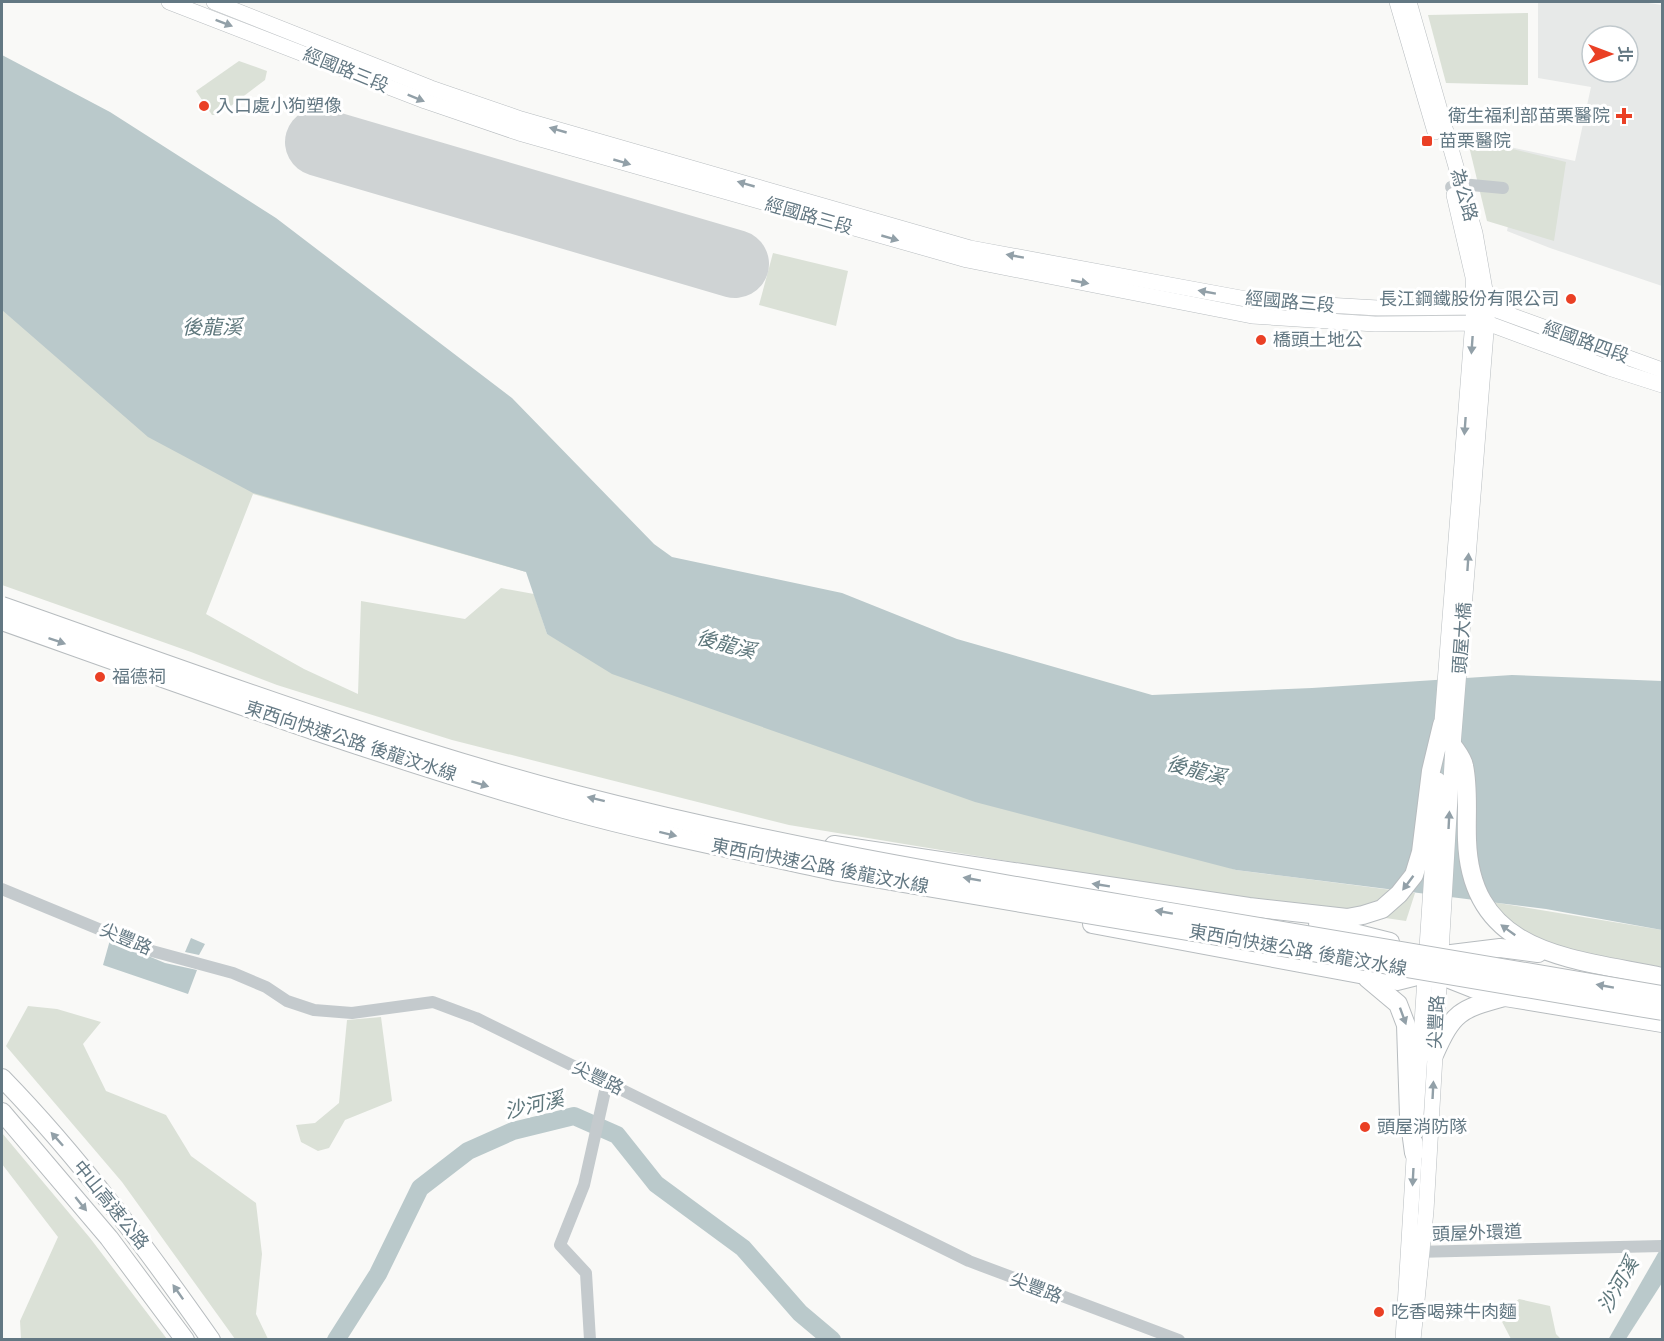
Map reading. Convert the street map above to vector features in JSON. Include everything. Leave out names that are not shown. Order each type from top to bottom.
[{"type":"highway","name":"東西向快速公路 後龍汶水線","points":[[2,606],[302,711],[395,741],[570,793],[745,836],[906,868],[1662,995]]},
{"type":"highway","name":"東西向快速公路 後龍汶水線","points":[[2,621],[402,760],[567,809],[713,845],[838,872],[1662,1011]]},
{"type":"highway","points":[[745,836],[795,839],[1249,907],[1347,918],[1382,909],[1400,894],[1414,875],[1421,852],[1431,771],[1442,725]]},
{"type":"highway","points":[[1454,746],[1464,764],[1468,866],[1478,895],[1490,916],[1509,933],[1552,954]]},
{"type":"highway","points":[[838,872],[876,884],[1363,975],[1397,981],[1432,975],[1505,996],[1662,1023]]},
{"type":"highway","points":[[1249,907],[1371,937],[1434,946],[1500,948],[1552,954],[1662,977]]},
{"type":"highway","points":[[1363,975],[1398,1004],[1406,1025],[1409,1116],[1414,1153]]},
{"type":"highway","points":[[1434,1054],[1446,1027],[1463,1010],[1505,996]]},
{"type":"highway","name":"中山高速公路","points":[[2,1078],[69,1153],[126,1222],[212,1340]]},
{"type":"highway","name":"中山高速公路","points":[[2,1112],[109,1238],[185,1340]]},
{"type":"main road","name":"經國路三段","points":[[169,2],[425,101],[519,134],[967,260],[1252,316],[1376,324],[1481,314]]},
{"type":"main road","name":"經國路三段","points":[[214,2],[431,88],[521,119],[970,248],[1257,301],[1481,314]]},
{"type":"main road","name":"為公路","points":[[1397,2],[1456,185],[1475,233],[1481,314]]},
{"type":"main road","name":"為公路","points":[[1409,2],[1456,185]]},
{"type":"main road","name":"頭屋大橋","points":[[1434,946],[1442,725],[1481,314]]},
{"type":"main road","name":"經國路四段","points":[[1481,314],[1662,370]]},
{"type":"main road","name":"經國路四段","points":[[1481,314],[1609,368],[1662,384]]},
{"type":"main road","name":"頭屋大橋","points":[[1434,946],[1454,746],[1476,368]]},
{"type":"main road","name":"尖豐路","points":[[1413,1340],[1416,1252],[1414,1153],[1434,946]]},
{"type":"main road","name":"尖豐路","points":[[1402,1340],[1416,1252],[1434,1054],[1432,975]]},
{"type":"street","points":[[1456,185],[1503,188]]},
{"type":"street","name":"尖豐路","points":[[2,889],[152,951],[233,973],[267,987],[287,1001],[314,1010],[352,1013],[433,1002],[476,1018],[969,1262],[1179,1340]]},
{"type":"street","points":[[590,1340],[586,1273],[560,1245],[584,1185],[607,1082]]},
{"type":"street","name":"頭屋外環道","points":[[1416,1252],[1662,1246]]},
{"type":"shaded area","name":"衛生福利部苗栗醫院","points":[[1538,2],[1642,2],[1662,5],[1662,286],[1507,231],[1514,196],[1497,178],[1501,145],[1575,161],[1591,87],[1538,78]]},
{"type":"shaded area","points":[[1528,13],[1528,85],[1446,83],[1428,15]]},
{"type":"shaded area","points":[[239,61],[267,71],[265,80],[219,115],[212,115],[196,91]]},
{"type":"shaded area","points":[[1467,138],[1566,162],[1554,241],[1487,221]]},
{"type":"shaded area","points":[[2,143],[526,572],[253,494],[206,614],[304,669],[358,694],[361,601],[465,619],[501,588],[534,594],[547,634],[1236,870],[1415,893],[1406,921],[1111,878],[789,825],[452,740],[277,685],[2,585]]},
{"type":"shaded area","points":[[773,253],[848,271],[836,326],[759,305]]},
{"type":"shaded area","points":[[1492,902],[1662,930],[1662,967],[1562,949],[1504,922]]},
{"type":"shaded area","points":[[28,1006],[57,1009],[101,1022],[83,1044],[106,1091],[166,1115],[191,1156],[256,1203],[262,1254],[256,1314],[268,1339],[235,1339],[122,1182],[6,1046]]},
{"type":"shaded area","points":[[381,1017],[392,1101],[345,1120],[329,1148],[318,1151],[301,1142],[296,1125],[315,1123],[339,1103],[347,1020]]},
{"type":"shaded area","points":[[2,1133],[90,1238],[167,1339],[21,1339],[20,1321],[58,1237],[2,1164]]},
{"type":"shaded area","points":[[1519,1299],[1550,1306],[1556,1334],[1561,1339],[1511,1339],[1499,1316]]},
{"type":"water","name":"後龍溪","points":[[2,55],[110,112],[276,218],[512,398],[654,544],[672,557],[842,593],[957,639],[1152,695],[1312,688],[1512,675],[1662,681],[1662,930],[1546,909],[1236,870],[975,802],[612,674],[547,634],[526,572],[253,493],[148,437],[2,310]]},
{"type":"water","points":[[191,938],[205,944],[199,955],[185,952]]},
{"type":"water","points":[[110,940],[165,963],[197,970],[188,994],[103,965]]},
{"type":"water","name":"沙河溪","points":[[1662,1246],[1662,1283],[1626,1339],[1608,1340]]},
{"type":"waterway","name":"沙河溪","points":[[336,1340],[378,1274],[420,1188],[468,1151],[513,1131],[574,1116],[617,1135],[656,1184],[743,1248],[800,1313],[832,1340]]},
{"type":"runway","points":[[319,142],[735,264]]},
{"type":"place","name":"入口處小狗塑像","points":[[204,106]]},
{"type":"place","name":"衛生福利部苗栗醫院","points":[[1624,116]]},
{"type":"place","name":"苗栗醫院","points":[[1427,141]]},
{"type":"place","name":"長江鋼鐵股份有限公司","points":[[1571,299]]},
{"type":"place","name":"橋頭土地公","points":[[1261,340]]},
{"type":"place","name":"福德祠","points":[[100,677]]},
{"type":"place","name":"頭屋消防隊","points":[[1365,1127]]},
{"type":"place","name":"吃香喝辣牛肉麵","points":[[1379,1312]]}]
